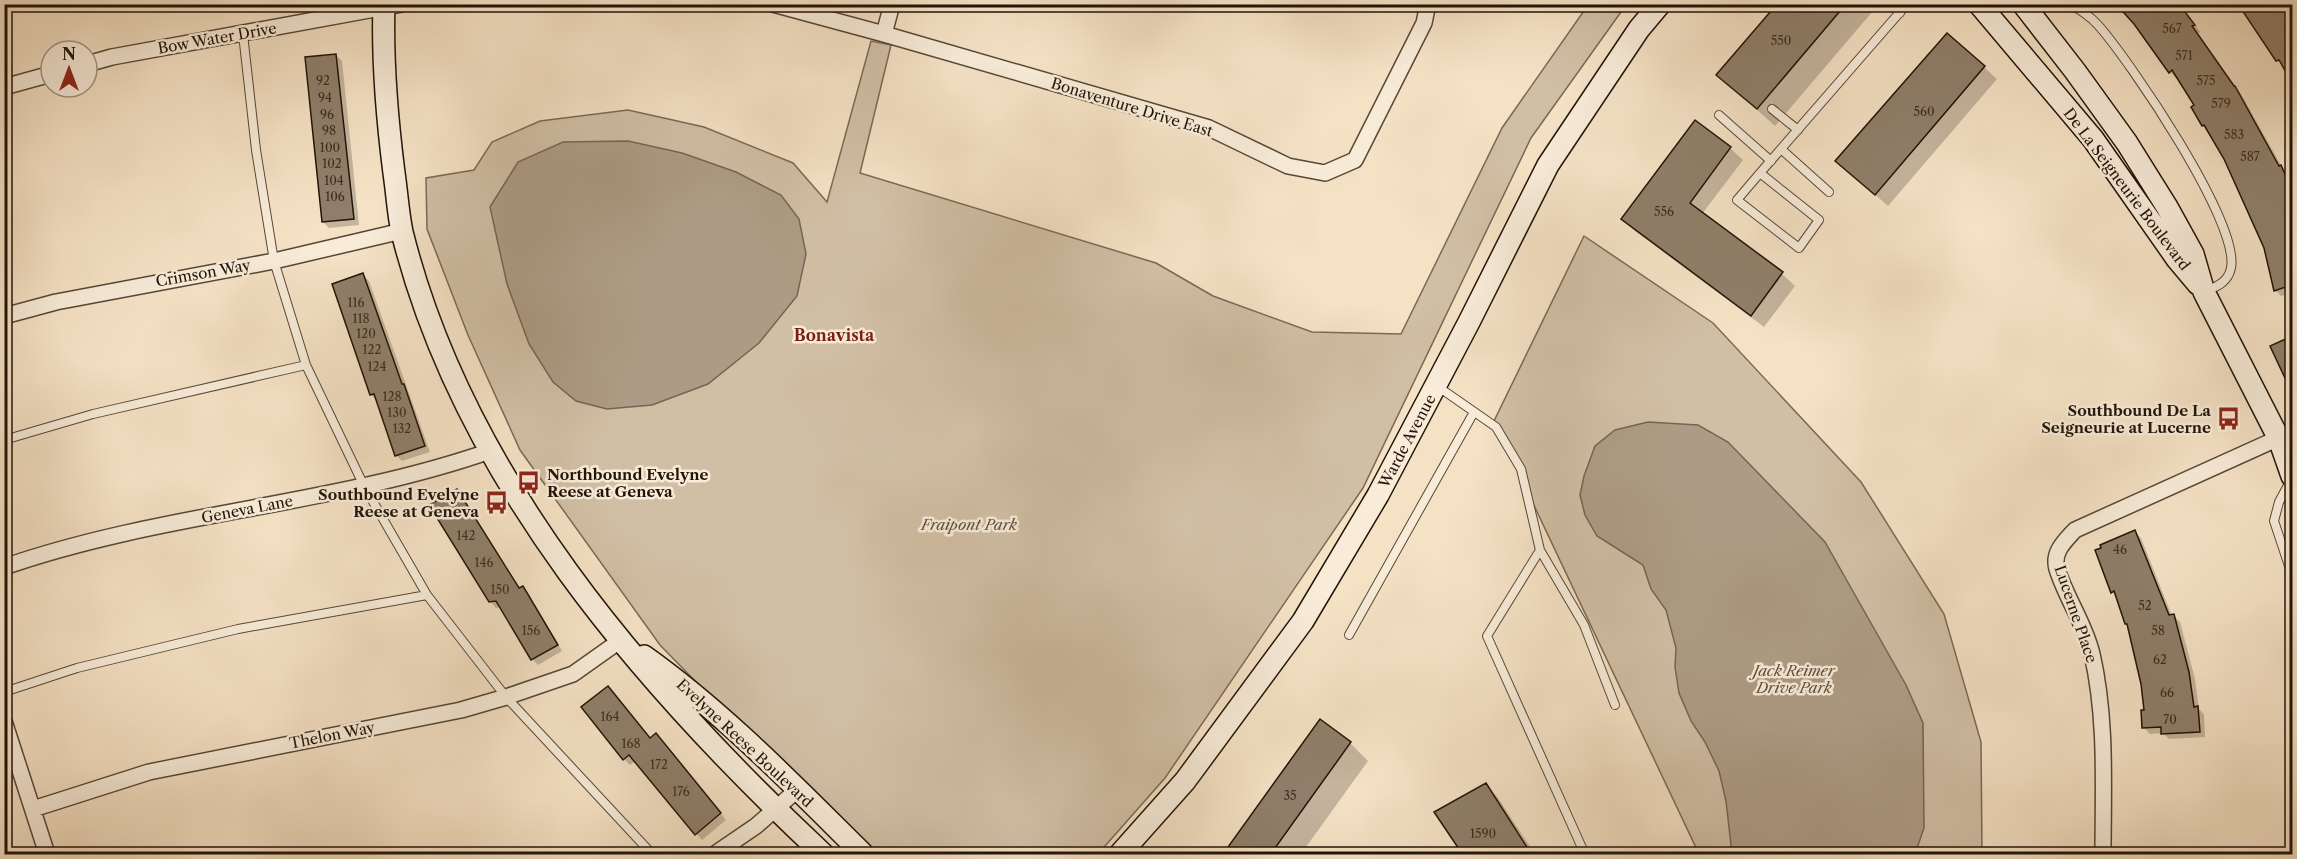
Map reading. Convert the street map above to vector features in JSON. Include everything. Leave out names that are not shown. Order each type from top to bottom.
[{"type":"street","name":"Bonaventure Drive East","points":[[773,4],[1209,128],[1288,166],[1325,173],[1355,160],[1424,23],[1428,4]]},
{"type":"street","points":[[884,34],[892,4]]},
{"type":"street","name":"Warde Avenue","points":[[1119,855],[1185,781],[1303,621],[1378,495],[1548,165],[1639,29],[1660,4]]},
{"type":"street","name":"De La Seigneurie Boulevard","points":[[1979,4],[2093,140],[2204,292],[2286,436],[2292,477]]},
{"type":"street","name":"De La Seigneurie Boulevard","points":[[2023,4],[2127,143],[2193,254],[2204,292]]},
{"type":"street","name":"Bow Water Drive","points":[[99,61],[390,6]]},
{"type":"street","name":"Evelyne Reese Boulevard","points":[[390,6],[387,119],[402,231],[432,329],[490,451],[546,543],[621,640],[673,703],[776,810],[823,855]]},
{"type":"street","points":[[4,87],[39,77]]},
{"type":"street","name":"Crimson Way","points":[[4,316],[56,302],[274,261],[402,231]]},
{"type":"street","name":"Lucerne Place","points":[[2103,855],[2099,701],[2091,652],[2056,567],[2058,549],[2075,530],[2286,436]]},
{"type":"street","name":"Geneva Lane","points":[[4,567],[124,532],[364,486],[444,467],[490,451]]},
{"type":"street","name":"Evelyne Reese Boulevard","points":[[621,640],[684,684],[759,751],[863,855]]},
{"type":"street","name":"Thelon Way","points":[[33,809],[149,772],[461,710],[506,698],[573,674],[621,640]]},
{"type":"street","points":[[4,721],[47,855]]},
{"type":"street","points":[[715,855],[776,810],[797,790]]},
{"type":"lane","points":[[1890,4],[1900,13]]},
{"type":"lane","points":[[1760,173],[1820,220],[1799,248],[1737,200],[1771,160],[1900,13],[1907,4]]},
{"type":"lane","points":[[2067,4],[2096,23],[2138,78],[2186,151],[2224,229],[2231,254],[2231,267],[2227,279],[2219,286],[2204,292]]},
{"type":"lane","points":[[243,34],[256,150],[274,261],[306,365],[364,486],[427,595],[506,698],[652,855]]},
{"type":"lane","points":[[1772,109],[1798,130]]},
{"type":"lane","points":[[1719,115],[1771,160]]},
{"type":"lane","points":[[1782,149],[1829,192]]},
{"type":"lane","points":[[4,440],[93,414],[306,365]]},
{"type":"lane","points":[[1436,385],[1496,427],[1521,469],[1540,550],[1584,625],[1615,705]]},
{"type":"lane","points":[[1349,635],[1474,412]]},
{"type":"lane","name":"De La Seigneurie Boulevard","points":[[2292,477],[2279,502],[2274,521],[2292,575]]},
{"type":"lane","points":[[1540,550],[1487,636],[1583,850]]},
{"type":"lane","points":[[4,692],[77,668],[238,629],[427,595]]},
{"type":"green space","name":"Fraipont Park","points":[[1588,5],[1626,5],[1531,138],[1363,488],[1165,778],[1098,854],[864,854],[660,645],[520,450],[468,335],[427,229],[426,178],[474,170],[492,142],[540,121],[628,110],[704,127],[793,163],[827,202],[871,41],[891,45],[860,173],[1156,263],[1213,296],[1312,332],[1401,334],[1502,128]]},
{"type":"green space","name":"Jack Reimer Drive Park","points":[[1584,236],[1713,323],[1861,482],[1944,614],[1981,742],[1982,854],[1699,854],[1494,421]]},
{"type":"shaded area","points":[[628,141],[682,153],[736,172],[781,195],[799,219],[806,254],[797,296],[759,343],[708,384],[652,405],[607,409],[576,401],[553,382],[529,344],[507,284],[490,207],[518,162],[563,142]]},
{"type":"shaded area","points":[[1648,422],[1698,425],[1728,442],[1825,542],[1906,685],[1923,723],[1924,828],[1915,854],[1732,854],[1726,801],[1719,771],[1705,742],[1691,721],[1679,693],[1675,667],[1676,648],[1666,610],[1651,589],[1643,565],[1597,536],[1585,515],[1580,495],[1595,446],[1615,430]]},
{"type":"building","points":[[1777,4],[1846,4],[1757,109],[1716,75]]},
{"type":"building","points":[[2116,4],[2179,4],[2235,86],[2279,166],[2281,165],[2292,190],[2292,285],[2274,291],[2264,248],[2224,159],[2204,125],[2202,126],[2191,107],[2194,105],[2172,70],[2169,73],[2134,24]]},
{"type":"building","points":[[2238,4],[2283,4],[2292,17],[2292,83],[2279,60],[2276,61]]},
{"type":"building","points":[[1947,33],[1985,66],[1875,195],[1835,161]]},
{"type":"building","points":[[336,54],[354,219],[322,222],[305,57]]},
{"type":"building","points":[[1695,120],[1731,147],[1690,203],[1783,272],[1751,316],[1621,219]]},
{"type":"building","points":[[363,273],[425,446],[395,456],[374,394],[370,395],[332,284]]},
{"type":"building","points":[[2292,336],[2292,393],[2270,346]]},
{"type":"building","points":[[457,489],[519,588],[523,586],[558,645],[531,660],[496,601],[489,602],[429,505]]},
{"type":"building","points":[[2135,530],[2169,615],[2174,614],[2189,672],[2194,707],[2198,706],[2200,732],[2161,734],[2161,727],[2142,728],[2141,710],[2144,710],[2141,684],[2127,624],[2125,624],[2114,591],[2111,593],[2095,550],[2101,548],[2100,545]]},
{"type":"building","points":[[608,686],[650,738],[656,733],[721,813],[695,835],[629,755],[623,760],[581,707]]},
{"type":"building","points":[[1320,719],[1351,742],[1270,855],[1233,855],[1228,847]]},
{"type":"building","points":[[1486,783],[1532,855],[1463,855],[1434,812]]},
{"type":"place","name":"Southbound De La Seigneurie at Lucerne","points":[[2229,419]]},
{"type":"place","name":"Northbound Evelyne Reese at Geneva","points":[[529,483]]},
{"type":"place","name":"Southbound Evelyne Reese at Geneva","points":[[497,503]]},
{"type":"district","name":"Bonavista","points":[[834,335]]}]
